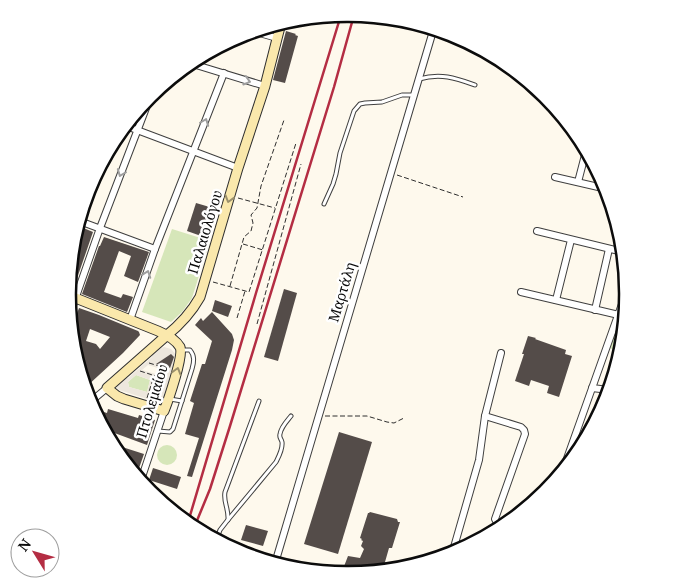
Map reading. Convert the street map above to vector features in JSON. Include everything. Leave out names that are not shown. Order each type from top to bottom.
[{"type":"street","name":"Παλαιολόγου","points":[[96,397],[184,320],[200,297],[279,32]]},
{"type":"street","points":[[267,35],[277,38]]},
{"type":"street","name":"Μαρτάλη","points":[[277,556],[431,36]]},
{"type":"street","points":[[200,66],[264,86]]},
{"type":"street","points":[[130,320],[155,249],[224,73]]},
{"type":"street","points":[[77,284],[143,115]]},
{"type":"street","points":[[133,128],[238,168]]},
{"type":"street","points":[[578,182],[584,160]]},
{"type":"street","points":[[555,177],[596,186]]},
{"type":"street","points":[[85,223],[155,249]]},
{"type":"street","points":[[537,232],[616,250]]},
{"type":"street","points":[[556,300],[571,240]]},
{"type":"street","points":[[595,310],[609,249]]},
{"type":"street","points":[[521,292],[618,315]]},
{"type":"street","name":"Πτολεμαίου","points":[[76,299],[166,336],[179,345],[181,350],[178,367],[143,473]]},
{"type":"street","points":[[571,448],[617,323]]},
{"type":"street","points":[[455,543],[479,460],[485,416],[501,353]]},
{"type":"street","points":[[107,388],[120,398],[164,411]]},
{"type":"street","points":[[592,388],[602,389]]},
{"type":"street","points":[[485,416],[522,427],[525,434],[496,521]]},
{"type":"lane","points":[[418,79],[436,75],[451,77],[475,85]]},
{"type":"lane","points":[[324,204],[334,184],[340,153],[354,111],[365,103],[382,102],[402,96],[414,95]]},
{"type":"lane","points":[[158,431],[170,432],[173,429],[192,369],[193,354],[190,350],[181,350]]},
{"type":"lane","points":[[168,399],[182,400]]},
{"type":"lane","points":[[228,521],[228,508],[224,499],[225,492],[259,401]]},
{"type":"lane","points":[[219,533],[276,462],[282,449],[280,432],[291,416]]},
{"type":"path","points":[[230,287],[242,243],[251,230],[252,216],[256,211],[261,186],[284,120]]},
{"type":"path","points":[[205,280],[250,292],[296,143]]},
{"type":"path","points":[[256,324],[302,164]]},
{"type":"path","points":[[390,173],[463,197]]},
{"type":"path","points":[[230,196],[276,208]]},
{"type":"path","points":[[242,243],[263,250]]},
{"type":"path","points":[[237,318],[245,291]]},
{"type":"path","points":[[264,296],[264,302]]},
{"type":"path","points":[[146,363],[169,369]]},
{"type":"path","points":[[160,377],[163,368]]},
{"type":"path","points":[[137,370],[166,379]]},
{"type":"path","points":[[147,399],[154,375]]},
{"type":"path","points":[[318,416],[367,416],[394,423],[404,418]]},
{"type":"green space","points":[[172,229],[210,241],[192,298],[182,312],[171,322],[142,312]]},
{"type":"green space","points":[[617,328],[613,350],[610,348]]},
{"type":"green space","points":[[136,375],[150,380],[147,392],[129,387],[128,382]]},
{"type":"green space","points":[[167,445],[174,448],[177,455],[174,462],[167,465],[160,462],[157,455],[160,448]]},
{"type":"shaded area","points":[[164,347],[171,349],[177,356],[165,401],[160,403],[117,388],[117,384],[125,377],[128,378],[152,357],[157,350]],"holes":[[[148,365],[161,369],[159,375],[142,370]],[[136,375],[150,380],[147,392],[129,387],[128,382]]]},
{"type":"building","points":[[286,31],[298,36],[285,83],[273,80]]},
{"type":"building","points":[[196,203],[213,208],[204,237],[187,231]]},
{"type":"building","points":[[84,228],[93,232],[77,279],[78,259]]},
{"type":"building","points":[[104,237],[149,252],[138,282],[124,276],[131,256],[119,251],[104,292],[121,298],[123,294],[133,297],[127,312],[82,294]]},
{"type":"building","points":[[284,289],[297,293],[278,361],[264,357]]},
{"type":"building","points":[[215,300],[232,306],[228,317],[212,311]]},
{"type":"building","points":[[79,308],[139,332],[140,335],[91,383],[78,329],[77,313]],"holes":[[[90,329],[110,337],[100,349],[96,344],[86,341]]]},
{"type":"building","points":[[212,312],[232,334],[234,340],[192,477],[187,476],[199,438],[185,434],[194,403],[190,401],[212,341],[195,325],[201,318],[203,321]]},
{"type":"building","points":[[528,336],[566,350],[565,354],[572,356],[559,397],[547,393],[549,386],[531,380],[529,386],[515,381]]},
{"type":"building","points":[[171,354],[174,357],[170,368],[156,364]]},
{"type":"building","points":[[108,409],[138,418],[139,415],[155,420],[147,445],[114,433],[103,412],[107,413]]},
{"type":"building","points":[[339,432],[372,442],[338,554],[304,544]]},
{"type":"building","points":[[124,448],[144,454],[139,468]]},
{"type":"building","points":[[153,468],[181,477],[177,489],[149,479]]},
{"type":"building","points":[[369,513],[397,519],[400,522],[392,548],[389,548],[385,563],[344,566],[348,556],[360,558],[364,549],[361,546],[363,541],[360,538]]},
{"type":"building","points":[[246,525],[268,531],[263,546],[241,540]]},
{"type":"railway","points":[[197,520],[210,489],[230,426],[334,87],[352,22]]},
{"type":"railway","points":[[190,515],[339,23]]}]
